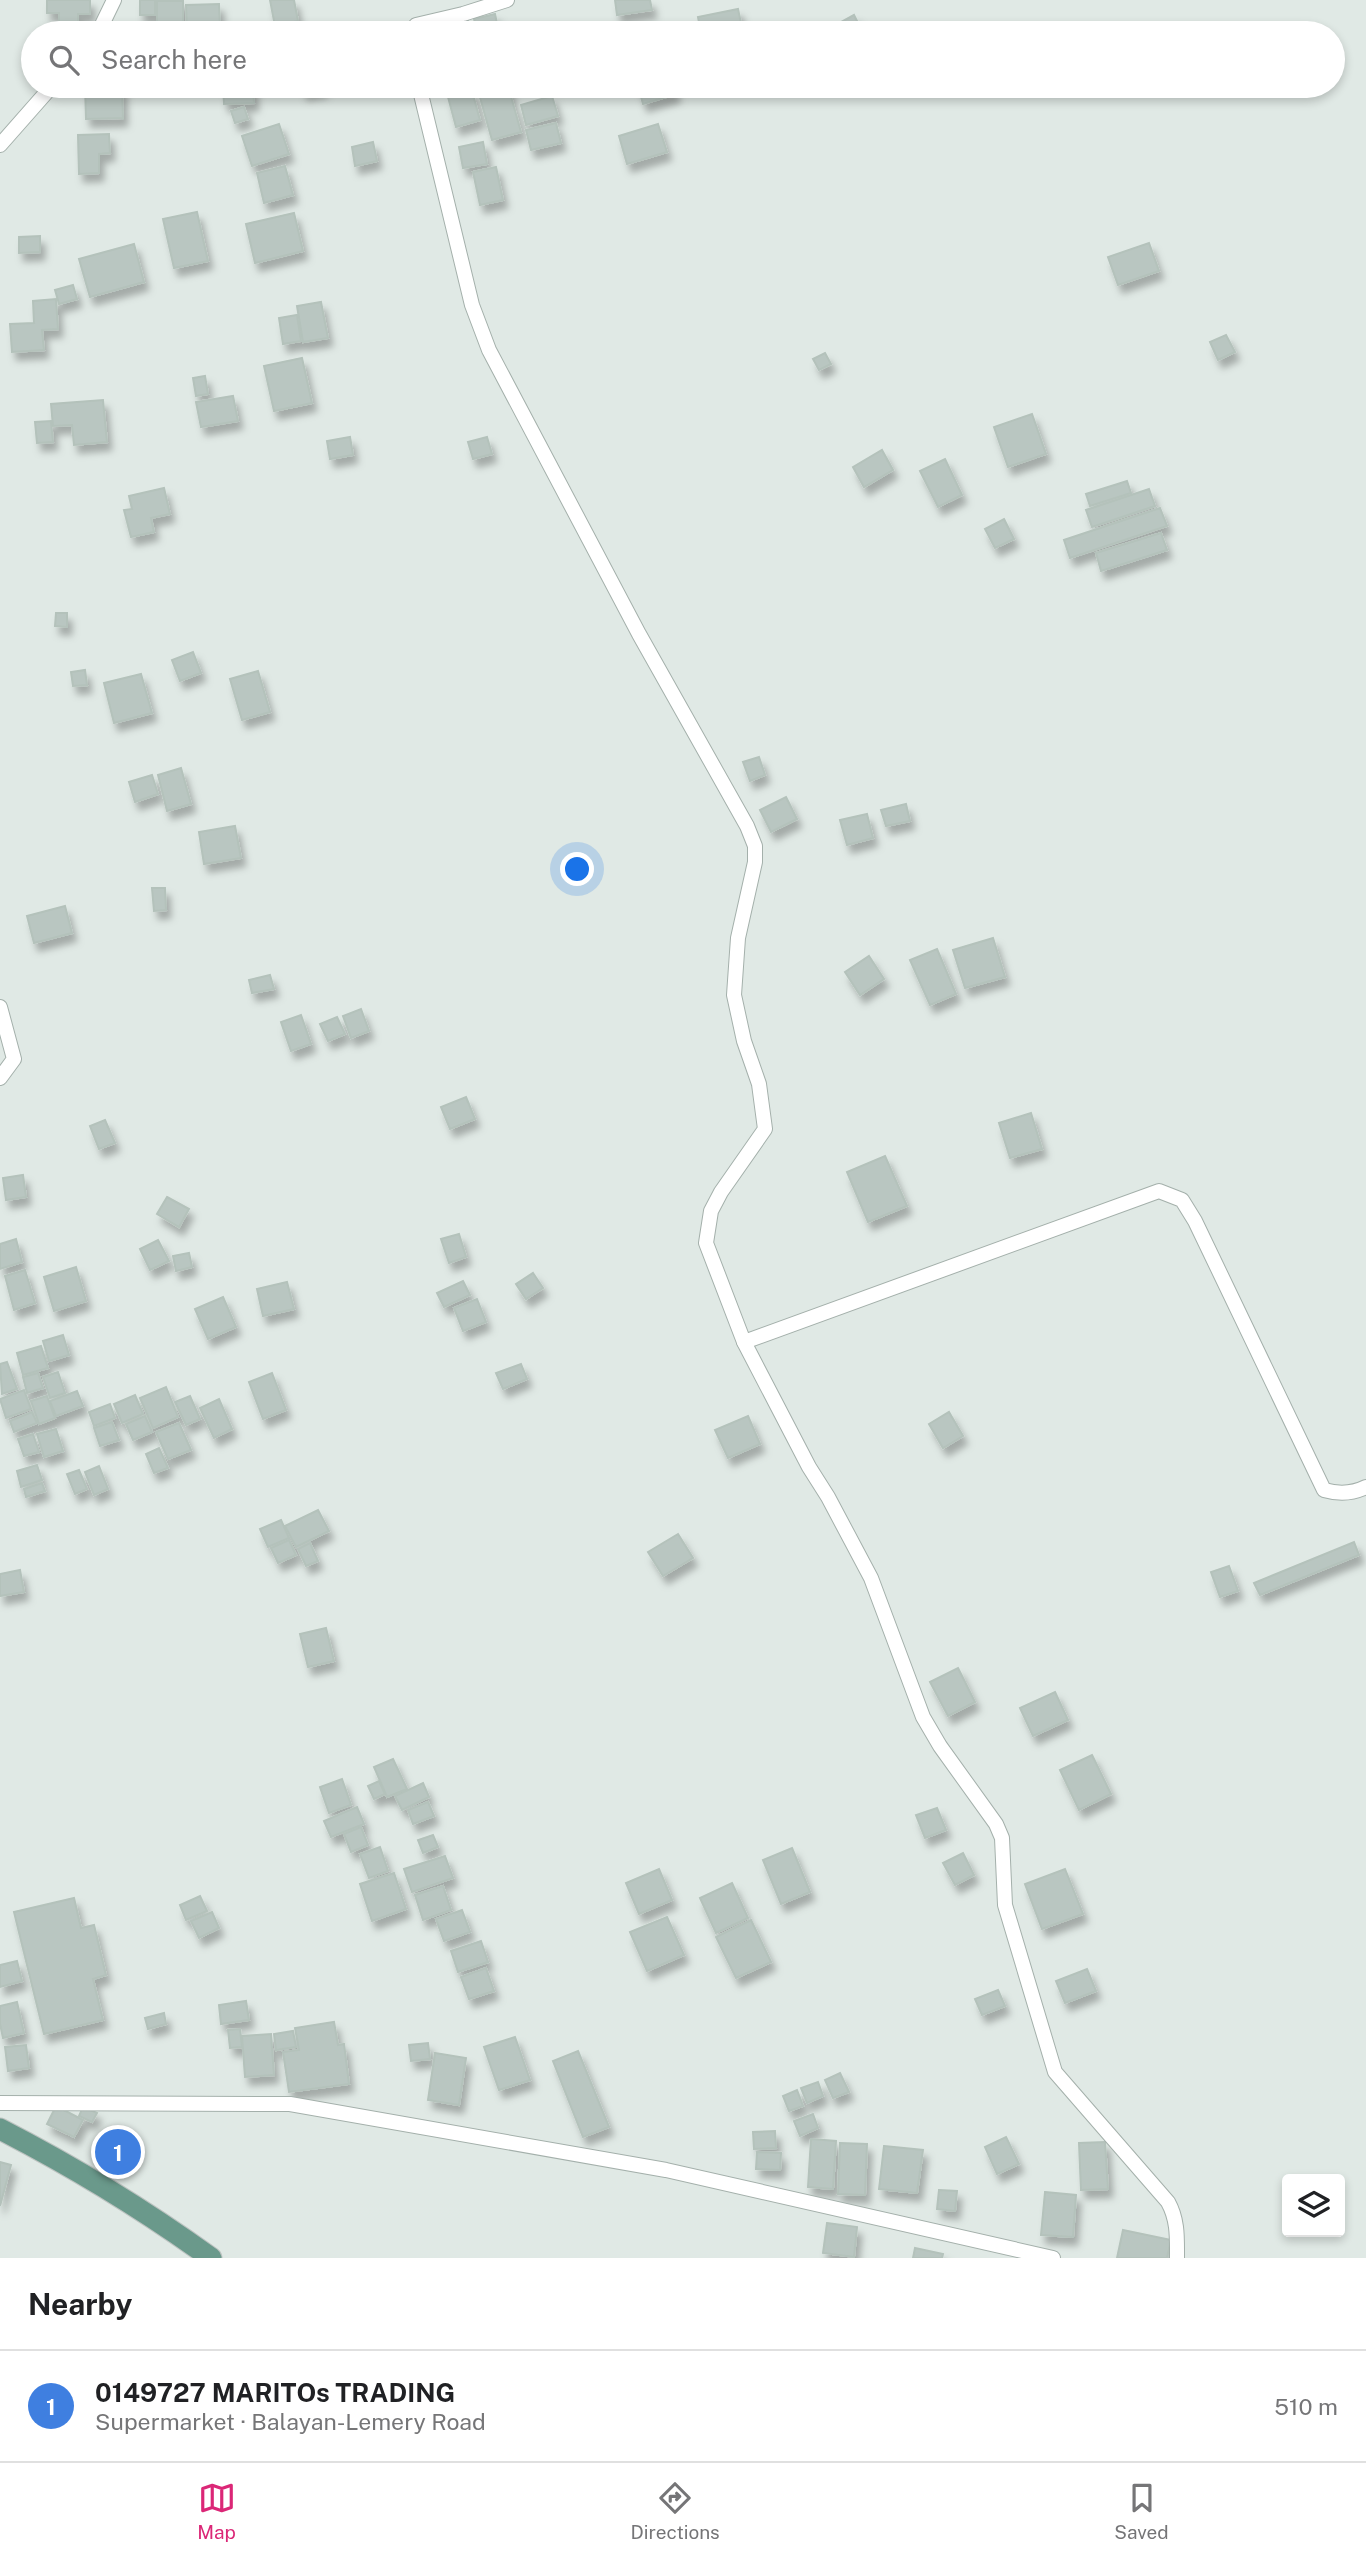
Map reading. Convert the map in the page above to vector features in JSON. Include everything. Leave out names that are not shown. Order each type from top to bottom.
[{"type":"main road","points":[[0,2129],[67,2164],[157,2219],[211,2258]]},
{"type":"street","points":[[104,21],[114,0]]},
{"type":"street","points":[[433,21],[507,0]]},
{"type":"street","points":[[0,145],[41,98]]},
{"type":"street","points":[[422,98],[472,305],[489,350],[639,634],[747,826],[755,846],[755,862],[738,939],[734,995],[744,1041],[759,1084],[765,1129],[716,1201],[711,1211],[706,1243],[744,1342],[871,1578],[923,1717],[940,1746],[996,1824],[1002,1838],[1006,1905],[1055,2072],[1168,2202],[1176,2221],[1177,2258]]},
{"type":"street","points":[[0,1007],[14,1059],[0,1078]]},
{"type":"street","points":[[744,1342],[1159,1191],[1182,1200],[1195,1221],[1324,1490],[1336,1494],[1366,1487]]},
{"type":"street","points":[[0,2103],[290,2104],[666,2169],[1053,2258]]},
{"type":"building","points":[[47,0],[90,0],[90,14],[78,14],[78,21],[59,21],[59,13],[47,13]]},
{"type":"building","points":[[140,0],[155,0],[155,15],[140,15]]},
{"type":"building","points":[[270,0],[294,0],[298,21],[274,21]]},
{"type":"building","points":[[615,0],[650,0],[652,10],[617,15]]},
{"type":"building","points":[[157,1],[183,1],[183,21],[157,21]]},
{"type":"building","points":[[219,4],[220,21],[187,21],[186,5]]},
{"type":"building","points":[[738,9],[740,21],[699,21],[698,17]]},
{"type":"building","points":[[495,14],[496,21],[475,21]]},
{"type":"building","points":[[854,15],[857,21],[843,21]]},
{"type":"building","points":[[85,98],[122,98],[123,118],[86,119]]},
{"type":"building","points":[[224,98],[254,98],[254,103],[224,104]]},
{"type":"building","points":[[448,98],[474,98],[480,120],[456,127]]},
{"type":"building","points":[[480,98],[511,98],[521,132],[492,140]]},
{"type":"building","points":[[553,98],[558,116],[526,125],[521,105]]},
{"type":"building","points":[[641,98],[663,98],[643,104]]},
{"type":"building","points":[[244,107],[248,119],[235,123],[231,111]]},
{"type":"building","points":[[556,123],[561,143],[531,150],[526,130]]},
{"type":"building","points":[[279,124],[289,154],[252,166],[242,136]]},
{"type":"building","points":[[658,124],[667,152],[627,164],[619,136]]},
{"type":"building","points":[[109,134],[110,153],[99,154],[99,173],[79,174],[78,135]]},
{"type":"building","points":[[373,142],[377,161],[355,166],[352,147]]},
{"type":"building","points":[[483,142],[487,164],[463,168],[459,147]]},
{"type":"building","points":[[285,166],[293,195],[264,203],[257,173]]},
{"type":"building","points":[[496,167],[503,200],[480,205],[473,172]]},
{"type":"building","points":[[197,212],[208,261],[174,268],[163,219]]},
{"type":"building","points":[[294,213],[303,251],[255,263],[246,224]]},
{"type":"building","points":[[40,236],[40,252],[19,253],[19,237]]},
{"type":"building","points":[[1149,243],[1159,271],[1118,285],[1108,257]]},
{"type":"building","points":[[134,244],[144,282],[90,297],[79,259]]},
{"type":"building","points":[[73,285],[77,299],[59,304],[55,290]]},
{"type":"building","points":[[56,299],[58,329],[42,330],[44,350],[12,352],[10,324],[34,323],[33,301]]},
{"type":"building","points":[[321,302],[328,338],[303,342],[297,306]]},
{"type":"building","points":[[297,315],[301,341],[283,344],[279,318]]},
{"type":"building","points":[[1226,335],[1235,352],[1218,360],[1210,342]]},
{"type":"building","points":[[825,353],[831,364],[819,370],[813,359]]},
{"type":"building","points":[[302,358],[312,403],[274,411],[264,366]]},
{"type":"building","points":[[205,376],[208,394],[196,396],[193,378]]},
{"type":"building","points":[[233,396],[238,421],[201,427],[196,402]]},
{"type":"building","points":[[103,400],[107,442],[74,445],[72,425],[53,426],[51,404]]},
{"type":"building","points":[[1032,414],[1046,454],[1008,467],[994,427]]},
{"type":"building","points":[[51,421],[53,442],[37,443],[35,422]]},
{"type":"building","points":[[350,437],[353,455],[330,459],[327,441]]},
{"type":"building","points":[[487,437],[492,454],[473,459],[468,442]]},
{"type":"building","points":[[882,450],[893,470],[864,487],[853,467]]},
{"type":"building","points":[[945,459],[962,495],[938,507],[920,471]]},
{"type":"building","points":[[1127,481],[1131,493],[1090,506],[1086,494]]},
{"type":"building","points":[[164,488],[170,514],[151,518],[154,532],[131,537],[124,510],[132,509],[129,496]]},
{"type":"building","points":[[1149,489],[1155,506],[1092,527],[1086,510]]},
{"type":"building","points":[[1160,508],[1167,526],[1070,558],[1064,540]]},
{"type":"building","points":[[1004,519],[1014,539],[995,548],[985,529]]},
{"type":"building","points":[[1161,533],[1167,550],[1101,571],[1096,553]]},
{"type":"building","points":[[56,613],[67,613],[67,627],[55,626]]},
{"type":"building","points":[[193,652],[201,673],[180,681],[172,660]]},
{"type":"building","points":[[85,670],[87,685],[73,686],[71,672]]},
{"type":"building","points":[[258,671],[270,712],[242,720],[230,679]]},
{"type":"building","points":[[141,674],[152,713],[114,723],[104,683]]},
{"type":"building","points":[[759,757],[765,775],[750,781],[743,762]]},
{"type":"building","points":[[181,768],[191,804],[167,811],[158,775]]},
{"type":"building","points":[[152,775],[158,794],[135,802],[129,782]]},
{"type":"building","points":[[786,797],[797,819],[771,832],[760,810]]},
{"type":"building","points":[[906,804],[910,821],[886,826],[881,810]]},
{"type":"building","points":[[867,814],[873,838],[847,845],[840,820]]},
{"type":"building","points":[[235,826],[241,858],[204,864],[199,832]]},
{"type":"building","points":[[152,888],[165,888],[166,910],[154,911]]},
{"type":"building","points":[[65,906],[72,933],[34,943],[27,916]]},
{"type":"building","points":[[993,938],[1005,977],[965,988],[953,950]]},
{"type":"building","points":[[937,949],[956,994],[930,1005],[910,960]]},
{"type":"building","points":[[869,956],[884,979],[860,995],[845,972]]},
{"type":"building","points":[[270,975],[274,989],[252,993],[249,980]]},
{"type":"building","points":[[361,1009],[369,1031],[351,1038],[343,1016]]},
{"type":"building","points":[[301,1015],[311,1044],[291,1051],[281,1022]]},
{"type":"building","points":[[337,1017],[345,1034],[328,1041],[320,1024]]},
{"type":"building","points":[[466,1097],[475,1119],[450,1129],[441,1107]]},
{"type":"building","points":[[1031,1113],[1042,1149],[1010,1158],[999,1123]]},
{"type":"building","points":[[105,1120],[115,1143],[99,1149],[90,1126]]},
{"type":"building","points":[[885,1156],[907,1206],[868,1222],[847,1172]]},
{"type":"building","points":[[23,1175],[26,1197],[6,1200],[3,1178]]},
{"type":"building","points":[[167,1197],[189,1209],[179,1227],[157,1214]]},
{"type":"building","points":[[459,1234],[466,1257],[449,1263],[441,1239]]},
{"type":"building","points":[[16,1239],[22,1262],[0,1269],[0,1244]]},
{"type":"building","points":[[158,1240],[169,1261],[150,1270],[140,1249]]},
{"type":"building","points":[[189,1253],[192,1267],[176,1271],[173,1256]]},
{"type":"building","points":[[76,1267],[86,1301],[54,1311],[44,1277]]},
{"type":"building","points":[[25,1270],[35,1303],[14,1310],[5,1276]]},
{"type":"building","points":[[533,1273],[543,1288],[526,1299],[516,1284]]},
{"type":"building","points":[[463,1281],[470,1295],[444,1307],[437,1293]]},
{"type":"building","points":[[287,1282],[294,1309],[263,1316],[257,1289]]},
{"type":"building","points":[[223,1297],[236,1327],[208,1339],[195,1309]]},
{"type":"building","points":[[477,1299],[486,1322],[463,1331],[454,1308]]},
{"type":"building","points":[[63,1335],[69,1355],[49,1361],[43,1341]]},
{"type":"building","points":[[41,1346],[48,1368],[23,1375],[17,1353]]},
{"type":"building","points":[[7,1362],[17,1389],[2,1394],[0,1364]]},
{"type":"building","points":[[521,1364],[527,1379],[503,1389],[496,1373]]},
{"type":"building","points":[[58,1372],[65,1393],[50,1398],[43,1377]]},
{"type":"building","points":[[38,1373],[43,1388],[27,1393],[23,1377]]},
{"type":"building","points":[[272,1373],[286,1410],[263,1419],[249,1382]]},
{"type":"building","points":[[166,1387],[178,1417],[153,1428],[140,1398]]},
{"type":"building","points":[[24,1390],[31,1409],[6,1418],[0,1399]]},
{"type":"building","points":[[77,1391],[83,1406],[56,1416],[50,1401]]},
{"type":"building","points":[[135,1395],[143,1414],[122,1423],[114,1404]]},
{"type":"building","points":[[47,1396],[55,1418],[39,1424],[31,1401]]},
{"type":"building","points":[[190,1396],[200,1419],[186,1425],[175,1402]]},
{"type":"building","points":[[219,1399],[232,1429],[214,1438],[200,1408]]},
{"type":"building","points":[[110,1404],[115,1418],[94,1426],[89,1412]]},
{"type":"building","points":[[32,1412],[37,1423],[14,1432],[10,1421]]},
{"type":"building","points":[[949,1412],[963,1436],[943,1448],[929,1424]]},
{"type":"building","points":[[145,1416],[152,1432],[133,1440],[126,1424]]},
{"type":"building","points":[[748,1416],[760,1444],[728,1458],[715,1430]]},
{"type":"building","points":[[112,1422],[119,1440],[100,1446],[94,1428]]},
{"type":"building","points":[[179,1423],[191,1450],[168,1459],[156,1432]]},
{"type":"building","points":[[56,1429],[63,1451],[44,1457],[37,1434]]},
{"type":"building","points":[[33,1434],[39,1452],[24,1456],[18,1439]]},
{"type":"building","points":[[159,1448],[168,1468],[154,1473],[146,1454]]},
{"type":"building","points":[[37,1465],[42,1480],[21,1487],[17,1471]]},
{"type":"building","points":[[99,1466],[108,1489],[94,1495],[85,1472]]},
{"type":"building","points":[[79,1470],[87,1489],[75,1494],[67,1474]]},
{"type":"building","points":[[42,1483],[45,1491],[26,1497],[24,1489]]},
{"type":"building","points":[[318,1510],[329,1531],[296,1547],[285,1526]]},
{"type":"building","points":[[281,1520],[289,1538],[268,1547],[260,1529]]},
{"type":"building","points":[[678,1534],[693,1558],[663,1576],[648,1552]]},
{"type":"building","points":[[289,1540],[296,1555],[278,1563],[271,1548]]},
{"type":"building","points":[[1354,1542],[1359,1555],[1260,1595],[1254,1583]]},
{"type":"building","points":[[310,1543],[318,1561],[306,1566],[298,1549]]},
{"type":"building","points":[[1229,1566],[1238,1591],[1220,1597],[1211,1572]]},
{"type":"building","points":[[20,1570],[24,1592],[0,1596],[0,1574]]},
{"type":"building","points":[[326,1628],[334,1661],[308,1667],[300,1634]]},
{"type":"building","points":[[958,1668],[975,1702],[948,1716],[930,1682]]},
{"type":"building","points":[[1055,1692],[1068,1720],[1033,1736],[1020,1708]]},
{"type":"building","points":[[1092,1755],[1111,1794],[1079,1810],[1060,1770]]},
{"type":"building","points":[[393,1759],[407,1789],[387,1797],[374,1767]]},
{"type":"building","points":[[342,1779],[351,1805],[329,1813],[320,1787]]},
{"type":"building","points":[[379,1781],[385,1794],[374,1799],[368,1786]]},
{"type":"building","points":[[423,1783],[429,1797],[402,1810],[395,1796]]},
{"type":"building","points":[[428,1802],[434,1816],[413,1824],[408,1810]]},
{"type":"building","points":[[357,1807],[364,1824],[331,1837],[324,1821]]},
{"type":"building","points":[[937,1808],[946,1830],[925,1838],[916,1815]]},
{"type":"building","points":[[361,1827],[368,1845],[351,1852],[344,1834]]},
{"type":"building","points":[[433,1835],[438,1847],[423,1853],[418,1840]]},
{"type":"building","points":[[380,1847],[388,1871],[369,1878],[360,1854]]},
{"type":"building","points":[[792,1848],[810,1892],[781,1904],[763,1860]]},
{"type":"building","points":[[963,1853],[974,1875],[955,1885],[943,1863]]},
{"type":"building","points":[[445,1856],[453,1878],[412,1892],[404,1869]]},
{"type":"building","points":[[659,1869],[672,1900],[639,1914],[626,1883]]},
{"type":"building","points":[[1065,1869],[1083,1914],[1042,1929],[1025,1884]]},
{"type":"building","points":[[394,1873],[406,1909],[372,1921],[360,1884]]},
{"type":"building","points":[[732,1883],[748,1918],[716,1933],[700,1898]]},
{"type":"building","points":[[443,1886],[451,1910],[423,1920],[415,1895]]},
{"type":"building","points":[[200,1896],[207,1911],[186,1920],[180,1905]]},
{"type":"building","points":[[74,1898],[81,1928],[94,1925],[106,1975],[93,1979],[103,2020],[44,2034],[14,1912]]},
{"type":"building","points":[[462,1910],[470,1932],[444,1941],[436,1919]]},
{"type":"building","points":[[212,1912],[219,1928],[199,1938],[191,1921]]},
{"type":"building","points":[[667,1917],[684,1955],[647,1971],[630,1932]]},
{"type":"building","points":[[751,1920],[771,1962],[736,1978],[716,1937]]},
{"type":"building","points":[[481,1941],[488,1962],[458,1972],[451,1951]]},
{"type":"building","points":[[17,1961],[22,1981],[0,1987],[0,1965]]},
{"type":"building","points":[[486,1968],[494,1991],[469,1999],[461,1977]]},
{"type":"building","points":[[1087,1969],[1096,1991],[1065,2003],[1056,1981]]},
{"type":"building","points":[[998,1990],[1005,2006],[982,2015],[975,1999]]},
{"type":"building","points":[[246,2001],[249,2020],[221,2024],[219,2005]]},
{"type":"building","points":[[17,2002],[24,2033],[3,2038],[0,2006]]},
{"type":"building","points":[[164,2013],[166,2024],[148,2029],[145,2018]]},
{"type":"building","points":[[334,2022],[338,2045],[344,2044],[349,2084],[289,2092],[283,2052],[299,2050],[295,2028]]},
{"type":"building","points":[[240,2029],[242,2047],[230,2048],[228,2030]]},
{"type":"building","points":[[293,2031],[296,2047],[276,2050],[274,2034]]},
{"type":"building","points":[[271,2034],[274,2075],[245,2077],[242,2036]]},
{"type":"building","points":[[515,2037],[530,2080],[499,2090],[484,2047]]},
{"type":"building","points":[[428,2043],[430,2059],[411,2061],[409,2045]]},
{"type":"building","points":[[26,2045],[29,2068],[8,2071],[5,2047]]},
{"type":"building","points":[[578,2051],[609,2127],[583,2137],[553,2061]]},
{"type":"building","points":[[435,2053],[466,2058],[459,2105],[428,2100]]},
{"type":"building","points":[[840,2073],[849,2092],[833,2098],[825,2080]]},
{"type":"building","points":[[818,2082],[823,2096],[807,2103],[801,2088]]},
{"type":"building","points":[[797,2090],[803,2106],[789,2111],[783,2096]]},
{"type":"building","points":[[56,2106],[83,2120],[74,2137],[47,2124]]},
{"type":"building","points":[[83,2107],[97,2113],[92,2122],[79,2116]]},
{"type":"building","points":[[813,2114],[818,2128],[800,2136],[794,2121]]},
{"type":"building","points":[[775,2131],[776,2148],[754,2149],[753,2132]]},
{"type":"building","points":[[1006,2137],[1019,2164],[997,2174],[985,2147]]},
{"type":"building","points":[[811,2139],[836,2141],[833,2189],[808,2187]]},
{"type":"building","points":[[1105,2142],[1108,2189],[1081,2190],[1079,2143]]},
{"type":"building","points":[[840,2143],[867,2144],[865,2195],[838,2194]]},
{"type":"building","points":[[884,2146],[923,2150],[917,2193],[879,2189]]},
{"type":"building","points":[[757,2152],[781,2153],[780,2170],[756,2169]]},
{"type":"building","points":[[0,2162],[11,2165],[0,2206]]},
{"type":"building","points":[[939,2190],[957,2191],[955,2211],[937,2209]]},
{"type":"building","points":[[1045,2192],[1076,2195],[1073,2237],[1041,2235]]},
{"type":"building","points":[[827,2223],[857,2227],[854,2257],[823,2253]]},
{"type":"building","points":[[1123,2230],[1171,2240],[1167,2258],[1117,2258]]},
{"type":"building","points":[[915,2248],[943,2254],[942,2258],[913,2258]]},
{"type":"place","name":"0149727 MARITOs TRADING","points":[[118,2152]]}]
